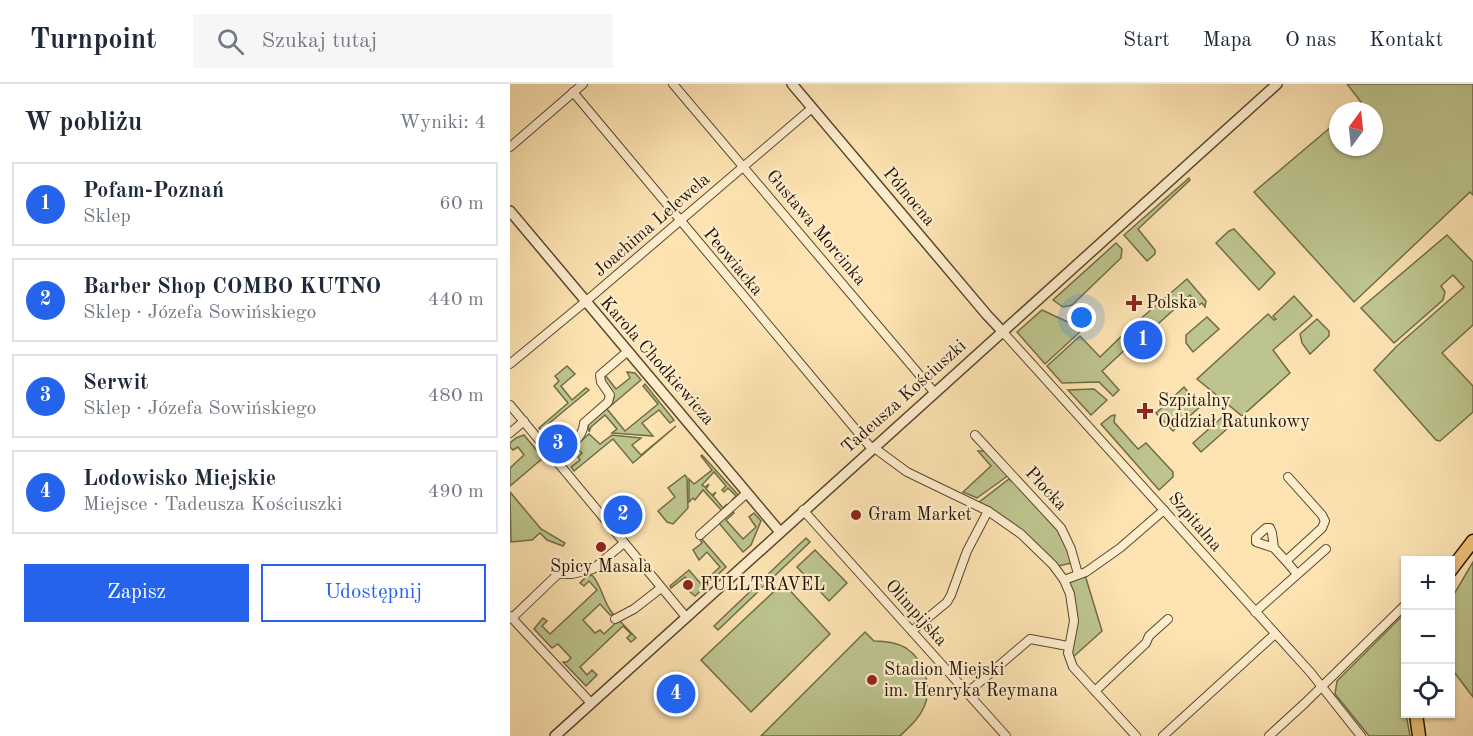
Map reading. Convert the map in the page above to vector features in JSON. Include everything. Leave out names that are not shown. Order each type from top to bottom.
[{"type":"main road","points":[[1455,564],[1473,541]]},
{"type":"main road","points":[[1417,718],[1419,736]]},
{"type":"street","points":[[510,147],[583,84]]},
{"type":"street","name":"Gustawa Morcinka","points":[[673,84],[934,392]]},
{"type":"street","name":"Północna","points":[[792,84],[1002,331]]},
{"type":"street","name":"Tadeusza Kościuszki","points":[[560,734],[803,510],[1276,84]]},
{"type":"street","name":"Peowiacka","points":[[573,92],[872,448],[907,472],[988,511],[1021,534],[1042,553],[1064,580]]},
{"type":"street","name":"Joachima Lelewela","points":[[510,364],[812,108]]},
{"type":"street","name":"Karola Chodkiewicza","points":[[510,211],[780,532]]},
{"type":"street","name":"Szpitalna","points":[[1002,331],[1322,687],[1361,736]]},
{"type":"street","points":[[555,457],[579,438],[583,432],[584,423],[608,402],[610,395],[601,382],[600,375],[628,351]]},
{"type":"street","points":[[510,405],[686,617]]},
{"type":"street","points":[[510,433],[524,421]]},
{"type":"street","name":"Płocka","points":[[975,435],[1061,528],[1071,549],[1078,574]]},
{"type":"street","points":[[1286,561],[1323,528],[1325,521],[1323,515],[1288,477]]},
{"type":"street","points":[[700,535],[747,493]]},
{"type":"street","name":"Olimpijska","points":[[803,510],[1006,736]]},
{"type":"street","points":[[1136,736],[1069,660],[1068,646],[1074,621],[1070,594],[1064,580],[1086,573],[1120,548],[1164,510]]},
{"type":"street","points":[[912,632],[947,602],[967,551],[988,511]]},
{"type":"street","points":[[591,703],[511,617],[558,574],[572,574],[593,569],[624,543]]},
{"type":"street","points":[[1274,548],[1297,574]]},
{"type":"street","points":[[1255,612],[1326,549]]},
{"type":"street","points":[[615,619],[634,609],[661,588]]},
{"type":"street","points":[[1269,736],[1401,609]]},
{"type":"street","points":[[1095,691],[1146,644],[1149,636],[1168,619]]},
{"type":"street","points":[[1163,736],[1275,634]]},
{"type":"street","points":[[968,693],[1030,639],[1068,646]]},
{"type":"green space","points":[[1347,84],[1473,84],[1473,195],[1470,192],[1354,302],[1254,192],[1329,129],[1329,156],[1383,156],[1383,102],[1361,102]]},
{"type":"green space","points":[[1189,178],[1190,180],[1138,229],[1155,250],[1155,254],[1147,261],[1124,235]]},
{"type":"green space","points":[[1234,229],[1275,273],[1259,290],[1216,243]]},
{"type":"green space","points":[[1447,235],[1473,262],[1473,325],[1442,353],[1473,386],[1473,412],[1440,441],[1436,440],[1374,370],[1397,346],[1464,287],[1453,275],[1441,286],[1445,292],[1443,300],[1394,343],[1361,308]]},
{"type":"green space","points":[[1116,243],[1122,249],[1121,258],[1072,305],[1063,307],[1053,300]]},
{"type":"green space","points":[[1187,279],[1206,301],[1205,307],[1202,303],[1199,305],[1190,295],[1149,332],[1138,321]]},
{"type":"green space","points":[[1294,296],[1312,316],[1273,350],[1290,373],[1242,416],[1197,379],[1268,314],[1274,320],[1276,319],[1273,316]]},
{"type":"green space","points":[[1042,310],[1083,329],[1045,364],[1017,332]]},
{"type":"green space","points":[[1207,317],[1219,329],[1193,352],[1186,343],[1186,335]]},
{"type":"green space","points":[[1317,319],[1329,331],[1329,336],[1310,354],[1302,343],[1300,334]]},
{"type":"green space","points":[[1133,325],[1142,334],[1102,371],[1119,390],[1113,396],[1099,382],[1062,383],[1047,366],[1080,336],[1100,357]]},
{"type":"green space","points":[[567,366],[575,374],[561,386],[572,400],[586,388],[589,390],[541,430],[539,428],[568,403],[554,386],[559,381],[555,376]]},
{"type":"green space","points":[[627,372],[635,373],[641,380],[607,409],[625,431],[658,404],[643,386],[645,384],[674,420],[670,423],[659,410],[642,423],[653,436],[612,433],[617,429],[605,415],[591,427],[589,432],[588,424],[609,406],[614,398],[602,377],[605,375],[616,389],[630,378]]},
{"type":"green space","points":[[1184,387],[1188,392],[1186,395],[1188,398],[1191,396],[1201,406],[1173,431],[1156,413]]},
{"type":"green space","points":[[1094,389],[1107,400],[1091,415],[1068,390]]},
{"type":"green space","points":[[1228,412],[1237,420],[1201,452],[1193,443]]},
{"type":"green space","points":[[1115,415],[1114,422],[1138,449],[1146,443],[1173,472],[1173,477],[1159,490],[1101,424]]},
{"type":"green space","points":[[676,426],[633,463],[613,439],[574,471],[571,467],[580,460],[578,457],[582,453],[574,447],[589,434],[600,444],[612,435],[641,438],[632,445],[641,455]]},
{"type":"green space","points":[[524,435],[543,458],[510,486],[510,468],[524,455],[518,447],[513,450],[510,443]]},
{"type":"green space","points":[[978,451],[987,451],[1009,475],[977,498],[963,492],[991,466]]},
{"type":"green space","points":[[702,455],[740,497],[732,500],[736,496],[728,488],[724,492],[722,490],[726,486],[714,472],[702,485],[705,487],[709,484],[706,489],[712,495],[716,492],[713,496],[723,508],[727,504],[723,512],[703,490],[695,500],[693,498],[689,502],[689,479],[694,484],[712,470]]},
{"type":"green space","points":[[685,475],[688,508],[673,524],[667,522],[658,511],[675,497],[668,488]]},
{"type":"green space","points":[[1009,479],[1014,483],[1015,481],[1063,536],[1072,563],[1058,566],[1020,530],[978,503]]},
{"type":"green space","points":[[510,492],[541,529],[565,543],[563,546],[547,540],[540,533],[532,540],[511,542]]},
{"type":"green space","points":[[732,510],[734,513],[726,520],[743,539],[756,527],[749,517],[754,513],[761,521],[751,545],[743,552],[719,523],[701,538],[726,567],[695,596],[689,591],[693,587],[685,577],[671,588],[670,586],[689,570],[701,584],[720,567],[707,552],[699,560],[693,550],[702,543],[699,538]]},
{"type":"green space","points":[[806,538],[810,542],[718,630],[714,626]]},
{"type":"green space","points":[[815,550],[847,583],[829,601],[797,567]]},
{"type":"green space","points":[[1473,562],[1473,697],[1455,673],[1455,593]]},
{"type":"green space","points":[[592,575],[614,615],[610,615],[600,604],[583,620],[595,633],[600,630],[604,634],[619,620],[636,638],[631,642],[627,638],[631,634],[623,626],[580,667],[587,675],[592,670],[597,675],[586,686],[563,662],[571,658],[558,644],[552,648],[534,629],[543,618],[547,621],[542,626],[550,634],[597,590],[589,581],[584,586],[580,583]]},
{"type":"green space","points":[[1085,575],[1102,631],[1072,658],[1076,620],[1069,583]]},
{"type":"green space","points":[[783,583],[830,634],[751,712],[701,660]]},
{"type":"green space","points":[[1401,617],[1401,718],[1407,718],[1410,736],[1369,736],[1335,694],[1337,681]]},
{"type":"green space","name":"Stadion Miejski im. Henryka Reymana","points":[[865,632],[874,641],[890,642],[906,648],[918,659],[925,674],[927,699],[917,719],[900,736],[761,736]]},
{"type":"place","name":"Polska","points":[[1134,303]]},
{"type":"place","name":"Pofam-Poznań","points":[[1143,340]]},
{"type":"place","name":"Szpitalny Oddział Ratunkowy","points":[[1145,411]]},
{"type":"place","name":"Serwit","points":[[558,444]]},
{"type":"place","name":"Barber Shop COMBO KUTNO","points":[[623,515]]},
{"type":"place","name":"Gram Market","points":[[856,515]]},
{"type":"place","name":"Spicy Masala","points":[[601,547]]},
{"type":"place","name":"FULLTRAVEL","points":[[688,585]]},
{"type":"place","name":"Stadion Miejski im. Henryka Reymana","points":[[872,680]]},
{"type":"place","name":"Lodowisko Miejskie","points":[[676,694]]}]
